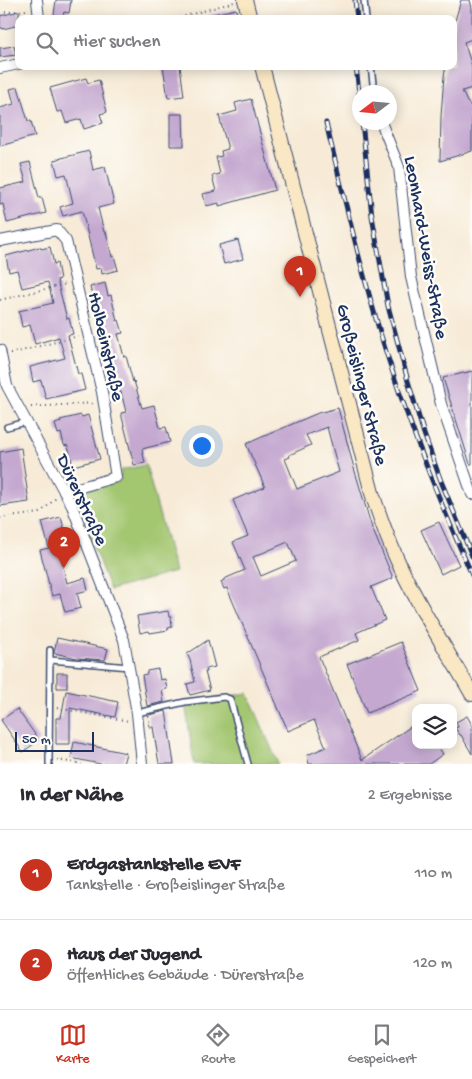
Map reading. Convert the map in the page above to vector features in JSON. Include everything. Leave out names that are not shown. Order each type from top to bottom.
[{"type":"main road","points":[[242,0],[248,15]]},
{"type":"main road","name":"Großeislinger Straße","points":[[263,70],[380,519],[401,569],[472,694]]},
{"type":"street","points":[[0,68],[15,65]]},
{"type":"street","name":"Leonhard-Weiss-Straße","points":[[384,130],[399,167],[411,277],[441,404],[472,494]]},
{"type":"street","name":"Holbeinstraße","points":[[0,240],[57,230],[66,241],[103,397],[116,477],[64,492]]},
{"type":"street","name":"Dürerstraße","points":[[1,353],[3,386],[18,408],[72,506],[124,640],[137,718],[142,764]]},
{"type":"lane","points":[[364,0],[366,15]]},
{"type":"lane","points":[[371,70],[373,85]]},
{"type":"lane","points":[[7,427],[26,422]]},
{"type":"lane","points":[[49,761],[50,650]]},
{"type":"lane","points":[[51,660],[129,667]]},
{"type":"lane","points":[[137,718],[185,702],[230,699],[248,764]]},
{"type":"path","points":[[189,15],[242,0]]},
{"type":"path","points":[[0,13],[38,9]]},
{"type":"path","points":[[0,300],[75,282]]},
{"type":"path","points":[[1,353],[88,334]]},
{"type":"path","points":[[18,408],[103,397]]},
{"type":"path","points":[[0,518],[40,513],[64,492]]},
{"type":"path","points":[[50,706],[137,718]]},
{"type":"path","points":[[49,761],[82,764]]},
{"type":"green space","points":[[146,465],[175,572],[110,590],[77,504],[70,494],[120,481],[121,470]]},
{"type":"green space","points":[[248,693],[278,764],[194,764],[185,702]]},
{"type":"building","points":[[56,0],[71,0],[69,13],[64,12],[63,15],[54,15]]},
{"type":"building","points":[[461,0],[470,0],[472,8],[472,39],[464,42],[472,66],[472,88],[462,91],[467,102],[472,107],[472,151],[440,161],[444,76],[445,70],[457,70],[457,15]]},
{"type":"building","points":[[236,9],[237,15],[209,15]]},
{"type":"building","points":[[19,11],[19,15],[15,15],[15,26],[0,28],[0,16]]},
{"type":"building","points":[[14,46],[15,55],[0,57],[0,48]]},
{"type":"building","points":[[164,70],[181,70],[184,96],[168,98]]},
{"type":"building","points":[[86,78],[88,83],[99,80],[107,112],[100,114],[103,123],[84,129],[81,119],[66,123],[62,111],[57,112],[50,88]]},
{"type":"building","points":[[18,87],[28,121],[31,121],[35,136],[0,146],[0,108],[14,104],[10,89]]},
{"type":"building","points":[[251,99],[275,190],[219,206],[219,203],[206,206],[203,194],[216,191],[212,176],[220,174],[216,157],[222,156],[221,151],[228,149],[219,116],[237,111],[235,103]]},
{"type":"building","points":[[170,114],[183,114],[184,146],[170,146]]},
{"type":"building","points":[[89,151],[93,170],[105,167],[114,204],[98,208],[112,257],[114,256],[118,270],[102,274],[101,268],[96,269],[82,211],[63,216],[60,207],[73,203],[66,174],[58,176],[54,160]]},
{"type":"building","points":[[30,162],[39,198],[42,198],[46,213],[7,223],[3,204],[0,205],[0,188],[26,182],[21,164]]},
{"type":"building","points":[[238,240],[243,259],[224,264],[219,245]]},
{"type":"building","points":[[40,247],[41,249],[50,247],[54,264],[57,263],[60,279],[57,280],[73,334],[68,335],[78,374],[81,374],[85,390],[46,399],[41,380],[33,382],[30,367],[65,358],[59,337],[35,344],[30,325],[22,327],[19,311],[53,303],[48,282],[22,288],[17,270],[9,272],[6,256]]},
{"type":"building","points":[[105,283],[108,296],[111,295],[117,321],[119,320],[123,333],[118,334],[142,408],[154,405],[160,428],[166,427],[170,442],[142,449],[145,463],[134,465],[121,413],[126,412],[121,392],[115,394],[113,386],[115,386],[106,348],[109,347],[106,331],[101,332],[90,287]]},
{"type":"building","points":[[472,371],[472,464],[470,464],[443,378]]},
{"type":"building","points":[[338,408],[372,528],[393,578],[371,587],[385,620],[356,633],[359,640],[319,657],[362,760],[412,726],[412,749],[440,749],[443,754],[429,764],[309,764],[307,755],[326,747],[314,720],[288,731],[227,588],[224,589],[221,582],[245,570],[233,542],[248,536],[233,500],[265,487],[246,444],[318,413]],"holes":[[[327,427],[339,472],[297,489],[285,459],[290,457],[289,455],[311,445],[306,435]],[[288,542],[296,561],[261,576],[253,557]]]},
{"type":"building","points":[[81,415],[82,417],[88,415],[100,459],[73,466],[68,446],[64,445],[61,433],[58,434],[55,424],[61,422],[60,420]]},
{"type":"building","points":[[21,448],[29,502],[0,506],[0,452]]},
{"type":"building","points":[[61,517],[70,551],[60,554],[67,583],[85,578],[88,590],[77,593],[81,608],[65,612],[60,594],[52,596],[40,550],[49,548],[42,522]]},
{"type":"building","points":[[439,522],[459,565],[441,574],[421,530]]},
{"type":"building","points":[[168,611],[169,617],[171,616],[172,627],[168,628],[168,630],[140,633],[137,616]]},
{"type":"building","points":[[57,638],[108,649],[105,660],[77,658],[54,653]]},
{"type":"building","points":[[208,640],[215,667],[206,669],[207,672],[205,672],[210,690],[190,695],[187,684],[195,682],[187,654]]},
{"type":"building","points":[[401,642],[421,691],[367,713],[347,664]]},
{"type":"building","points":[[158,669],[160,680],[165,679],[167,689],[162,690],[164,702],[147,706],[142,675],[147,674],[147,671]]},
{"type":"building","points":[[57,673],[67,673],[67,688],[57,688]]},
{"type":"building","points":[[66,691],[118,702],[115,717],[70,708],[70,744],[56,744],[56,718],[61,718]]},
{"type":"building","points":[[17,709],[39,740],[23,752],[1,720]]},
{"type":"building","points":[[166,711],[174,764],[159,764],[153,727],[150,727],[148,716]]},
{"type":"building","points":[[467,716],[472,725],[472,754],[457,731],[457,721]]},
{"type":"building","points":[[74,742],[126,753],[123,764],[100,764],[71,758]]},
{"type":"railway","points":[[355,0],[357,15]]},
{"type":"railway","points":[[356,70],[358,85]]},
{"type":"railway","points":[[326,123],[362,269],[387,355],[426,466],[472,575]]},
{"type":"railway","points":[[363,130],[372,216],[388,306],[424,434],[472,556]]},
{"type":"place","name":"Erdgastankstelle EVF","points":[[300,297]]},
{"type":"place","name":"Haus der Jugend","points":[[64,568]]}]
